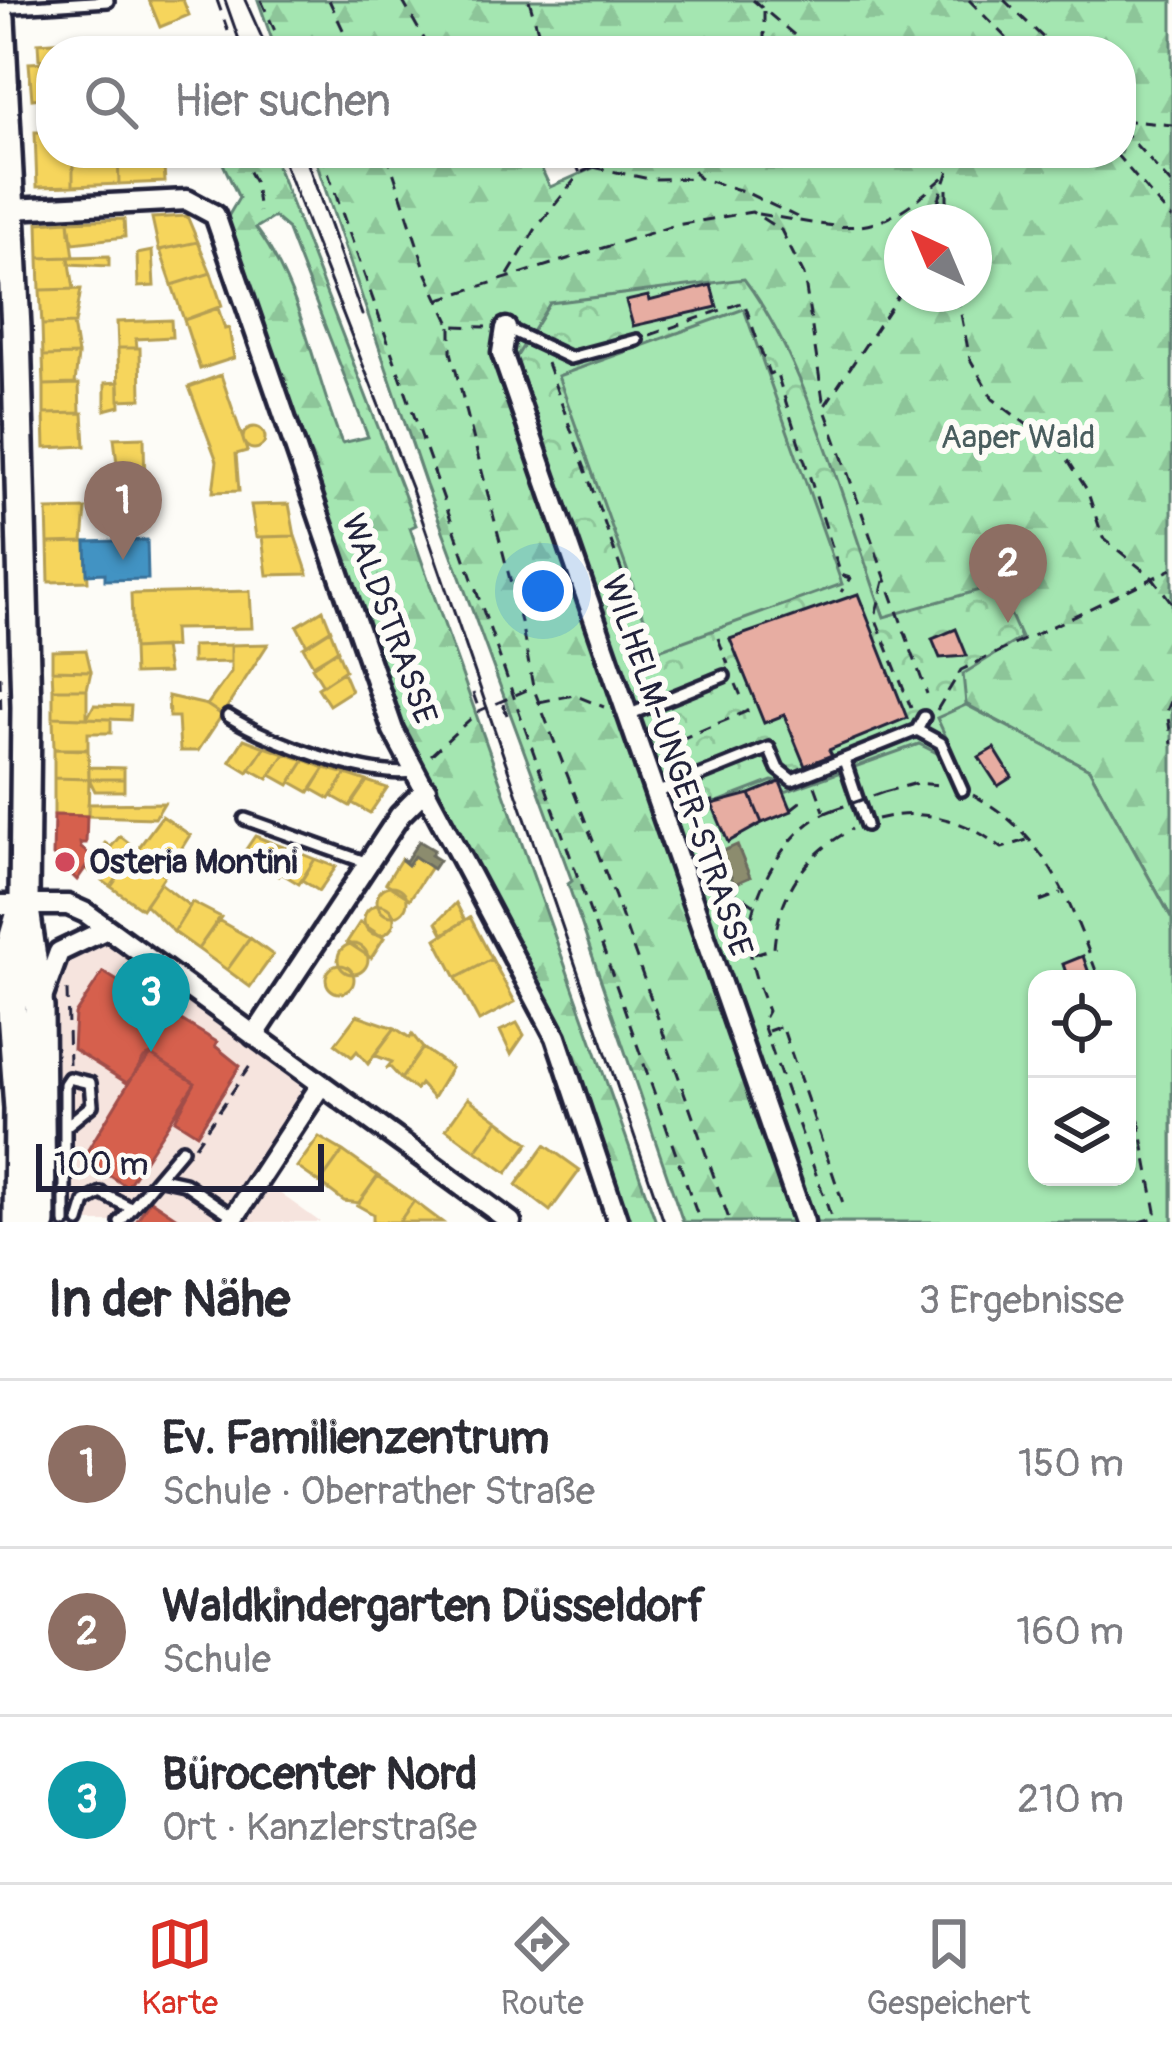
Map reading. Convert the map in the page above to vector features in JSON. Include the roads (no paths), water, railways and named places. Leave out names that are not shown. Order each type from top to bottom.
[{"type":"main road","points":[[0,20],[8,328],[26,707],[12,904],[30,1186],[40,1222]]},
{"type":"main road","points":[[18,1222],[30,1186]]},
{"type":"street","name":"WALDSTRASSE","points":[[8,200],[188,200],[215,215],[394,730],[419,767],[426,789],[556,1037],[617,1222]]},
{"type":"street","name":"WILHELM-UNGER-STRASSE","points":[[506,328],[502,353],[619,713],[656,794],[804,1222]]},
{"type":"street","points":[[260,1040],[368,863],[400,815],[426,789]]},
{"type":"street","points":[[0,926],[12,904],[76,908],[511,1222]]},
{"type":"street","points":[[18,1008],[59,952],[107,929]]},
{"type":"street","points":[[232,1220],[321,1085]]},
{"type":"lane","points":[[0,8],[108,1]]},
{"type":"lane","points":[[506,328],[542,350],[570,358],[637,340]]},
{"type":"lane","points":[[619,713],[724,676]]},
{"type":"lane","points":[[228,716],[255,732],[390,775],[419,767]]},
{"type":"lane","points":[[656,794],[769,748],[778,769],[792,780],[917,730],[924,717]]},
{"type":"lane","points":[[917,730],[941,742],[962,790]]},
{"type":"lane","points":[[844,760],[866,824]]},
{"type":"lane","points":[[245,819],[368,863]]},
{"type":"lane","points":[[65,1127],[84,1116],[95,1095],[90,1083],[69,1078],[65,1127],[65,1222]]},
{"type":"lane","points":[[120,1222],[182,1149]]},
{"type":"lane","points":[[161,1178],[184,1183],[232,1220]]},
{"type":"lane","points":[[79,1222],[93,1196],[109,1196],[130,1208]]},
{"type":"tram line","points":[[225,0],[238,36]]},
{"type":"tram line","points":[[245,0],[261,36]]},
{"type":"tram line","points":[[286,168],[412,490],[664,1222]]},
{"type":"tram line","points":[[309,168],[362,315]]},
{"type":"place","name":"Ev. Familienzentrum","points":[[123,560]]},
{"type":"place","name":"Waldkindergarten Düsseldorf","points":[[1008,623]]},
{"type":"place","name":"Osteria Montini","points":[[65,862]]},
{"type":"place","name":"Bürocenter Nord","points":[[151,1052]]},
{"type":"park label","name":"Aaper Wald","points":[[1018,437]]}]
